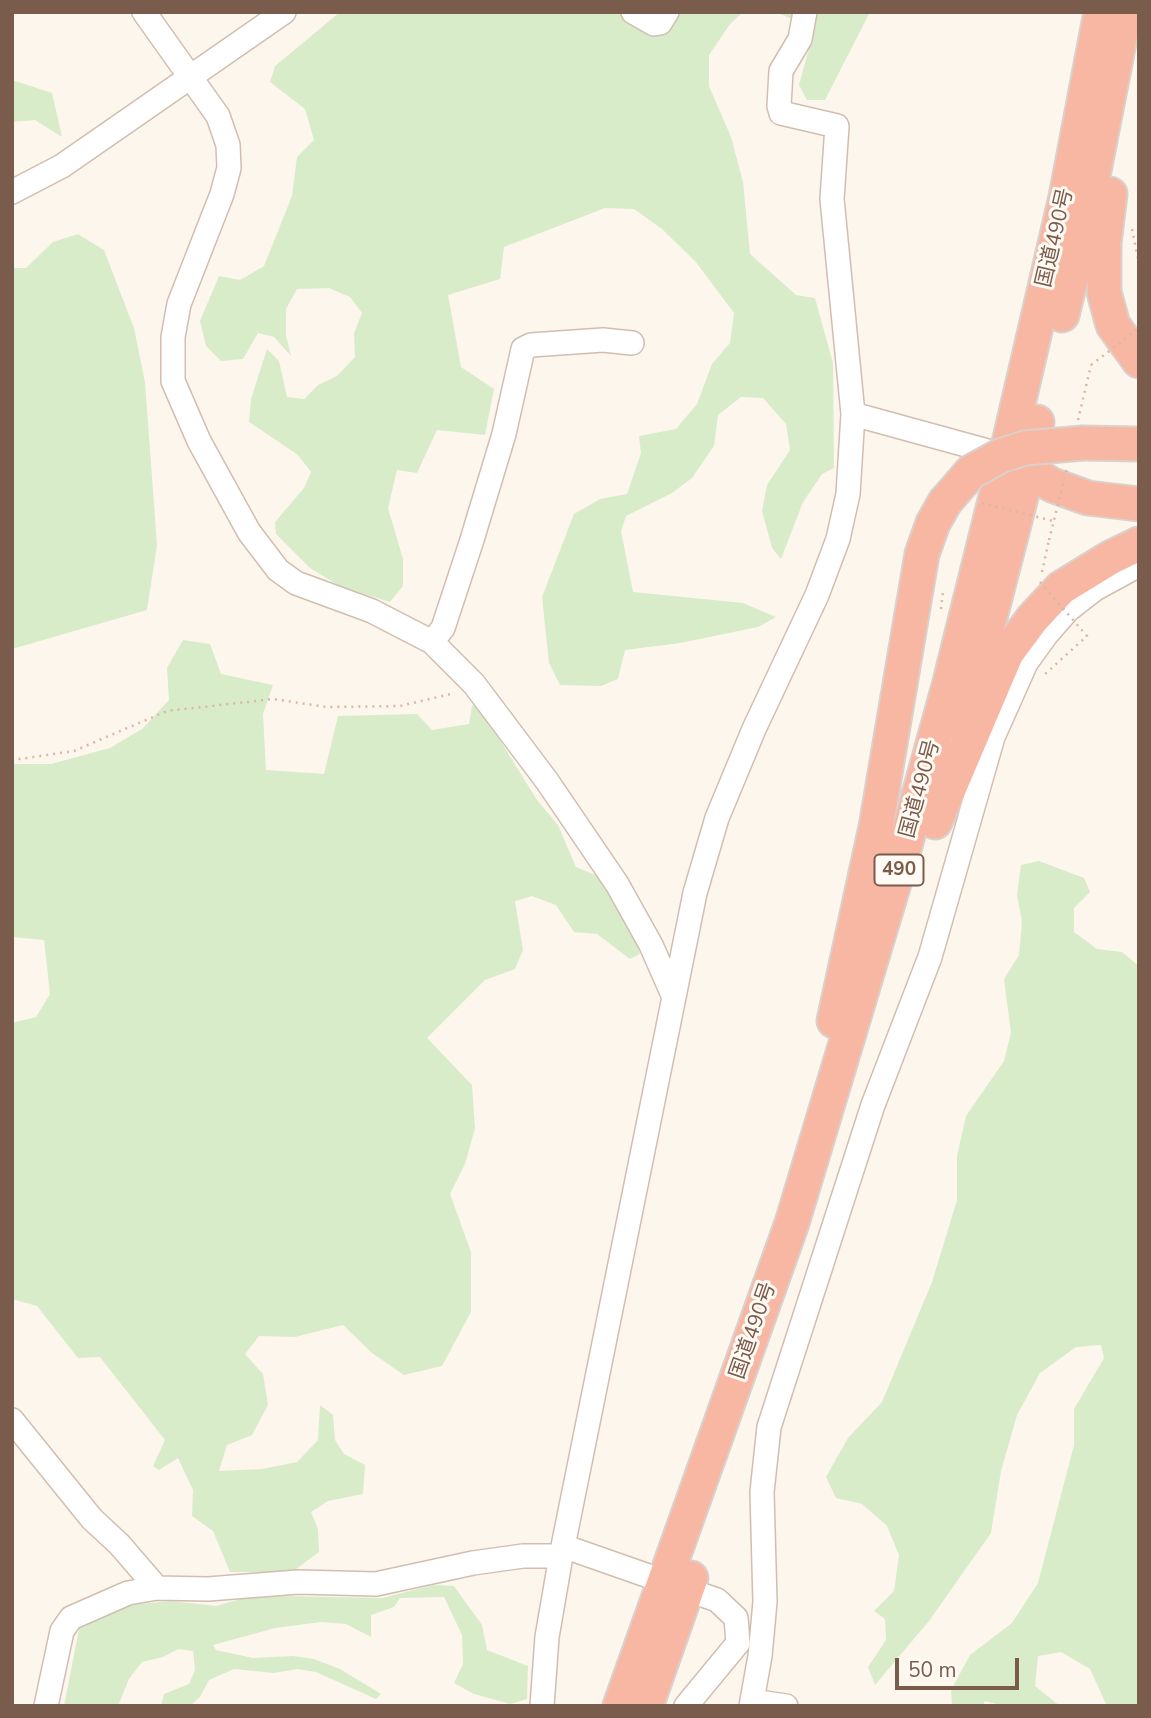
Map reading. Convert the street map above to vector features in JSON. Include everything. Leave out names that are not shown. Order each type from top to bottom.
[{"type":"highway","name":"国道490号","points":[[620,1706],[676,1584],[815,1220],[935,822],[1017,463],[1101,12]]},
{"type":"highway","name":"国道490号","points":[[646,1706],[676,1584],[792,1223],[901,860],[949,686],[1017,463],[1040,403],[1081,237],[1125,12]]},
{"type":"highway","points":[[1119,45],[1118,134],[1104,243],[1104,292],[1113,325],[1139,361]]},
{"type":"highway","points":[[792,1223],[876,827],[922,554],[933,523],[959,502],[971,472],[1000,456],[1025,448],[1139,444]]},
{"type":"highway","points":[[1017,463],[1052,485],[1088,498],[1139,504]]},
{"type":"highway","points":[[935,822],[1007,653],[1033,618],[1061,588],[1139,544]]},
{"type":"street","points":[[144,12],[218,116],[228,145],[229,168],[222,194],[179,304],[173,337],[173,381],[179,401],[199,441],[249,532],[278,570],[296,583],[372,611],[432,642],[474,684],[539,770],[617,884],[652,945],[673,995]]},
{"type":"street","points":[[12,192],[62,166],[284,12]]},
{"type":"street","points":[[633,12],[654,24],[660,23],[667,12]]},
{"type":"street","points":[[542,1706],[547,1637],[562,1551],[695,893],[717,818],[754,729],[817,594],[838,538],[848,494],[853,414],[832,200],[837,126],[782,113],[779,106],[781,71],[800,39],[806,12]]},
{"type":"street","points":[[432,642],[443,628],[471,543],[504,434],[523,349],[531,345],[603,340],[632,343]]},
{"type":"street","points":[[853,414],[1017,463]]},
{"type":"street","points":[[786,1706],[752,1703],[765,1602],[762,1492],[769,1426],[873,1105],[930,957],[993,737],[1026,663],[1047,634],[1096,589],[1139,565]]},
{"type":"street","points":[[12,1419],[92,1519],[119,1544],[157,1588]]},
{"type":"street","points":[[46,1706],[62,1631],[71,1618],[128,1593],[157,1588],[208,1589],[298,1582],[376,1584],[473,1563],[562,1551],[676,1584],[727,1608],[736,1618],[738,1643],[686,1706]]},
{"type":"path","points":[[1044,675],[1087,636],[1040,582],[1053,521],[1076,445],[1091,365],[1139,328]]},
{"type":"path","points":[[959,502],[982,503],[1053,521]]},
{"type":"path","points":[[941,609],[943,582]]},
{"type":"path","points":[[12,756],[20,759],[74,751],[167,711],[273,699],[327,707],[400,706],[452,694],[474,684]]},
{"type":"green space","points":[[340,12],[623,12],[668,26],[678,12],[743,12],[730,24],[709,55],[709,86],[731,137],[743,182],[750,254],[796,295],[815,298],[833,363],[834,468],[822,474],[803,502],[781,559],[772,548],[762,511],[767,485],[790,450],[786,424],[763,398],[741,397],[718,415],[714,446],[692,478],[672,493],[626,516],[621,531],[633,592],[743,603],[776,617],[758,627],[680,643],[625,650],[618,679],[601,686],[560,685],[549,663],[542,597],[574,514],[600,499],[627,494],[641,453],[639,436],[676,429],[697,404],[712,364],[730,343],[734,313],[695,261],[662,229],[634,209],[605,208],[504,247],[500,279],[448,295],[461,367],[494,389],[485,435],[437,430],[417,473],[397,470],[388,508],[403,559],[403,586],[390,602],[341,587],[310,568],[276,534],[275,522],[304,488],[311,472],[298,455],[249,422],[251,399],[267,349],[279,361],[287,397],[304,399],[318,385],[337,376],[355,357],[354,333],[362,313],[350,297],[329,288],[297,289],[286,309],[286,335],[291,356],[274,337],[258,333],[243,359],[221,361],[206,346],[200,321],[219,276],[240,280],[264,266],[292,196],[297,157],[314,140],[305,109],[270,82],[275,66]]},
{"type":"green space","points":[[777,12],[870,12],[825,100],[807,100],[799,85],[814,30]]},
{"type":"green space","points":[[12,80],[52,93],[62,137],[35,120],[12,122]]},
{"type":"green space","points":[[78,234],[104,250],[134,328],[145,382],[157,545],[147,610],[12,649],[12,268],[26,268],[53,242]]},
{"type":"green space","points":[[183,640],[210,644],[221,674],[273,685],[263,714],[266,770],[324,774],[338,716],[417,714],[432,730],[469,724],[472,706],[477,703],[537,800],[558,825],[576,867],[598,876],[632,927],[640,954],[630,959],[597,934],[574,932],[556,905],[532,896],[515,901],[523,950],[515,969],[485,980],[427,1038],[472,1085],[475,1128],[465,1164],[450,1194],[471,1252],[471,1312],[442,1366],[404,1375],[372,1353],[343,1325],[295,1337],[259,1336],[245,1354],[263,1374],[268,1405],[252,1435],[227,1445],[219,1471],[262,1469],[297,1462],[318,1440],[320,1405],[333,1415],[335,1440],[344,1454],[365,1465],[363,1494],[328,1501],[311,1512],[318,1529],[319,1552],[292,1572],[230,1572],[213,1531],[192,1516],[193,1490],[178,1458],[159,1470],[153,1466],[165,1440],[100,1357],[78,1358],[37,1306],[12,1299],[12,1023],[36,1017],[50,994],[44,940],[12,937],[12,764],[51,764],[110,748],[142,729],[169,700],[167,668]]},
{"type":"green space","points":[[1039,861],[1084,878],[1090,892],[1074,908],[1074,932],[1097,949],[1122,952],[1139,966],[1139,1706],[1107,1706],[1090,1669],[1061,1652],[1038,1656],[1035,1686],[1060,1706],[1004,1706],[985,1701],[982,1706],[952,1706],[951,1690],[970,1655],[1012,1623],[1038,1583],[1074,1445],[1074,1409],[1104,1358],[1101,1345],[1076,1347],[1040,1373],[1017,1415],[1001,1471],[991,1533],[929,1621],[875,1685],[868,1667],[886,1640],[885,1619],[874,1611],[894,1591],[899,1555],[887,1526],[862,1504],[836,1498],[826,1477],[848,1438],[882,1402],[932,1282],[957,1200],[957,1156],[966,1116],[1004,1061],[1011,1033],[1004,979],[1019,955],[1022,922],[1017,895],[1021,865]]},
{"type":"green space","points":[[434,1585],[454,1586],[482,1625],[487,1650],[528,1666],[527,1699],[510,1704],[474,1694],[454,1683],[463,1664],[462,1635],[444,1597],[400,1598],[394,1607],[371,1615],[371,1637],[346,1624],[321,1622],[275,1628],[213,1645],[216,1650],[253,1658],[293,1656],[314,1659],[340,1669],[381,1694],[376,1699],[316,1672],[297,1669],[274,1673],[234,1669],[209,1680],[200,1697],[190,1706],[161,1706],[164,1694],[189,1684],[195,1670],[193,1651],[178,1649],[163,1657],[142,1662],[129,1679],[118,1706],[64,1706],[80,1624],[97,1614],[131,1605],[171,1601],[216,1606],[244,1598],[283,1596],[382,1598]]}]
